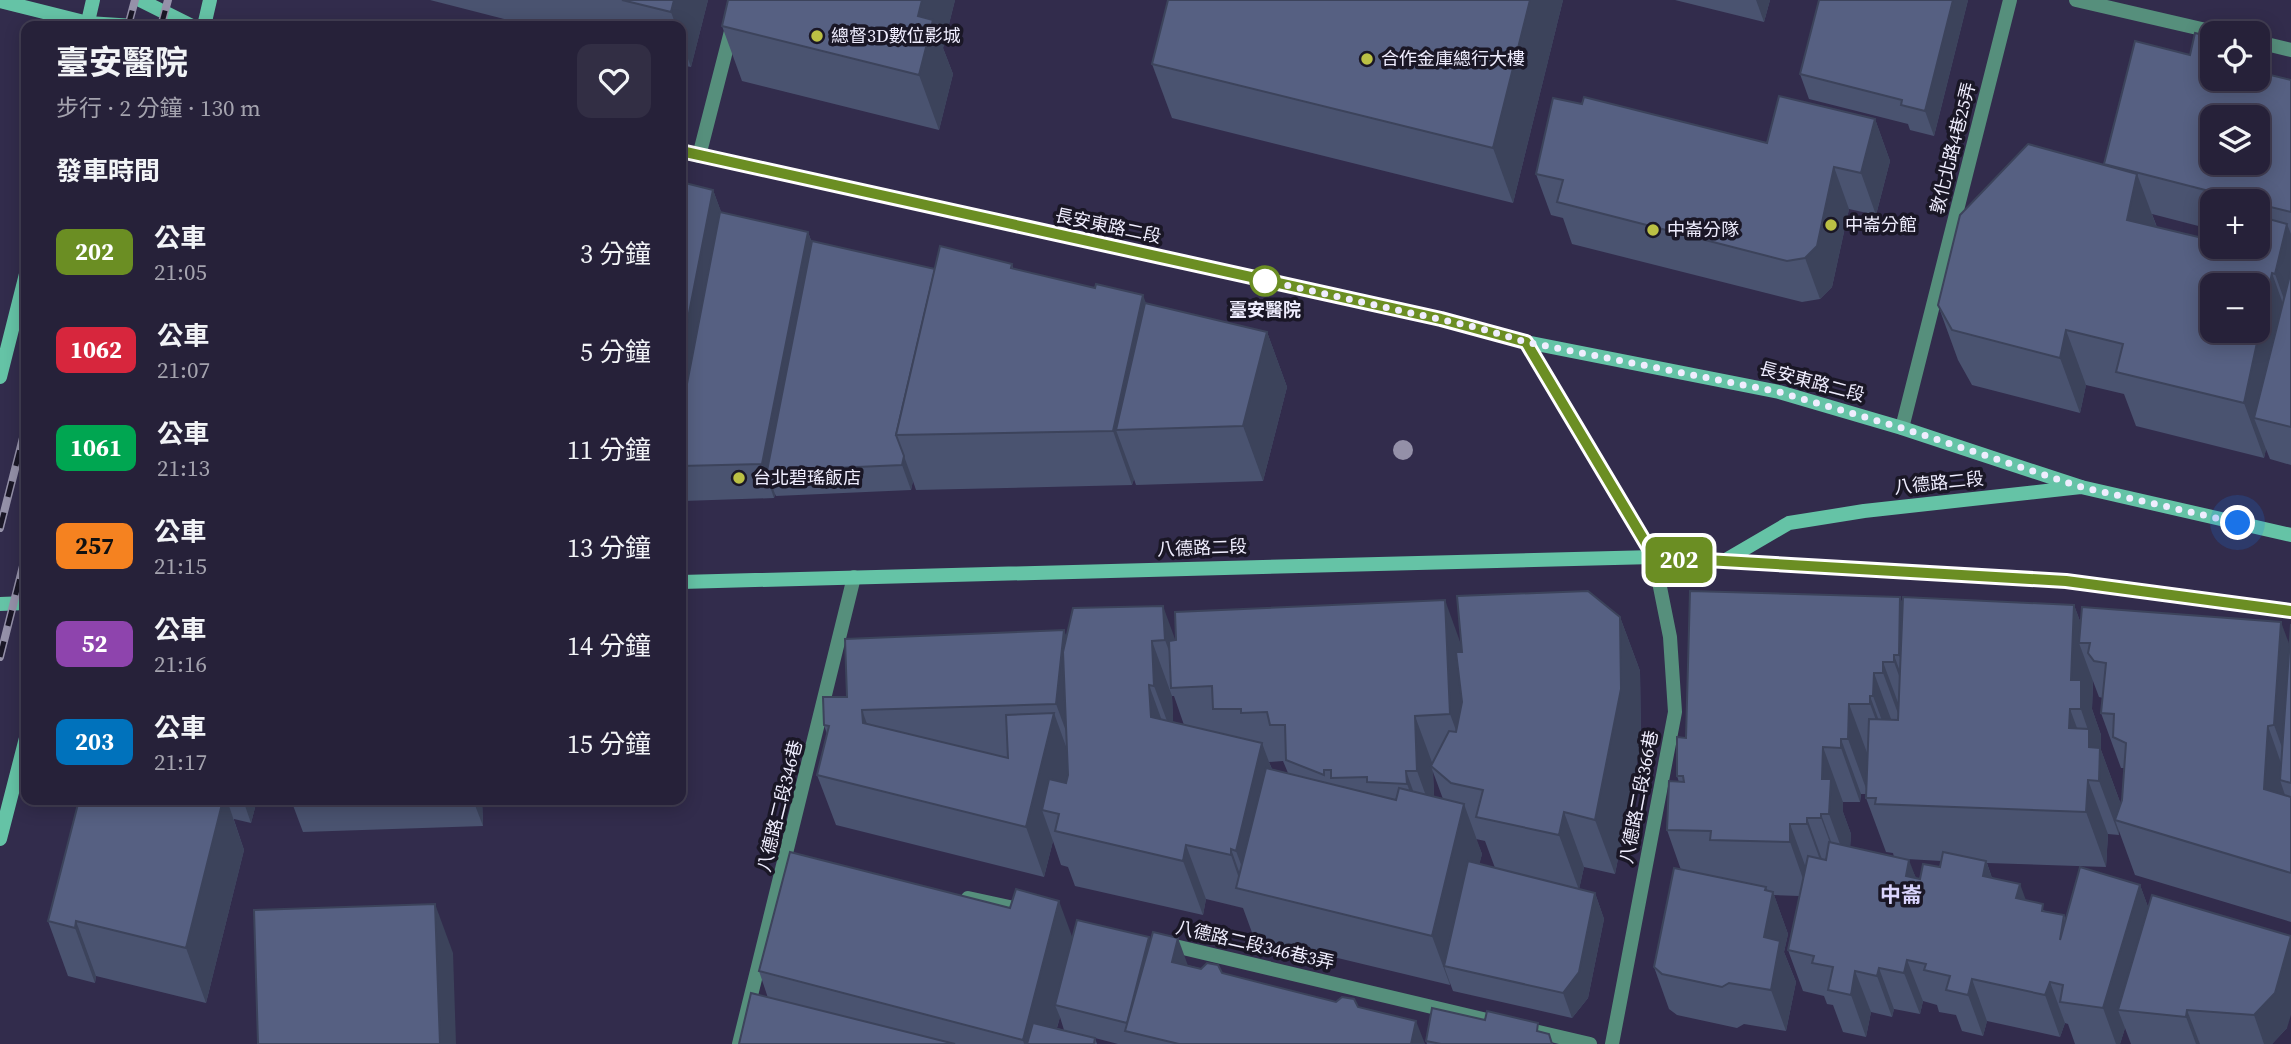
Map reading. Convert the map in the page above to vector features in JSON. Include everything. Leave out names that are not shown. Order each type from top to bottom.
[{"type":"street","points":[[89,21],[93,0]]},
{"type":"street","points":[[140,0],[182,21]]},
{"type":"street","points":[[205,21],[210,0]]},
{"type":"street","points":[[699,156],[739,0]]},
{"type":"street","name":"敦化北路4巷25弄","points":[[1902,428],[2010,0]]},
{"type":"street","points":[[2076,0],[2200,29]]},
{"type":"street","points":[[0,1],[77,21]]},
{"type":"street","points":[[2270,45],[2291,50]]},
{"type":"street","name":"長安東路二段","points":[[686,152],[1441,319],[1526,342],[1740,383],[1902,428],[2081,487]]},
{"type":"street","points":[[0,377],[21,294]]},
{"type":"street","points":[[1526,342],[1654,557]]},
{"type":"street","name":"八德路二段","points":[[1724,561],[1788,523],[1864,511],[2081,487],[2291,535]]},
{"type":"street","name":"八德路二段","points":[[686,582],[1654,557],[2066,581],[2291,611]]},
{"type":"street","name":"八德路二段366巷","points":[[1612,1044],[1675,712],[1670,637],[1654,557]]},
{"type":"street","name":"八德路二段346巷","points":[[739,1044],[794,857],[854,577]]},
{"type":"street","points":[[0,604],[21,603]]},
{"type":"street","points":[[0,839],[21,757]]},
{"type":"street","points":[[951,894],[1046,916]]},
{"type":"street","name":"八德路二段346巷3弄","points":[[1141,938],[1590,1044]]},
{"type":"building","points":[[622,0],[674,0],[671,12]]},
{"type":"building","points":[[728,0],[922,0],[918,16],[933,20],[919,75],[722,26]]},
{"type":"building","name":"合作金庫總行大樓","points":[[1168,0],[1530,0],[1493,148],[1152,64]]},
{"type":"building","points":[[1819,0],[1953,0],[1925,111],[1901,105],[1902,100],[1800,74]]},
{"type":"building","points":[[2195,33],[2200,34],[2200,91],[2270,91],[2270,75],[2291,80],[2291,212],[2270,207],[2270,189],[2201,189],[2104,164],[2135,41],[2190,55]]},
{"type":"building","points":[[1779,96],[1875,119],[1861,173],[1834,167],[1817,246],[1805,258],[1787,261],[1557,202],[1563,180],[1536,174],[1553,98],[1582,104],[1584,97],[1767,143]]},
{"type":"building","points":[[2028,144],[2137,174],[2127,220],[2200,237],[2200,259],[2270,259],[2270,219],[2287,224],[2275,274],[2272,273],[2270,282],[2270,273],[2200,273],[2200,343],[2257,343],[2244,403],[2116,372],[2123,344],[2066,330],[2060,358],[1952,330],[1938,305],[1960,215]]},
{"type":"building","points":[[686,183],[713,190],[686,328]]},
{"type":"building","points":[[720,212],[808,232],[762,464],[686,466],[686,389]]},
{"type":"building","points":[[812,241],[935,269],[896,435],[904,456],[902,465],[767,471]]},
{"type":"building","points":[[940,246],[1012,264],[1011,268],[1095,288],[1096,284],[1143,295],[1113,431],[896,435]]},
{"type":"building","points":[[2291,271],[2291,427],[2254,418]]},
{"type":"building","points":[[1145,303],[1267,332],[1243,426],[1116,430]]},
{"type":"building","points":[[1588,591],[1620,617],[1621,689],[1595,820],[1564,812],[1559,835],[1476,817],[1483,790],[1451,783],[1431,766],[1449,731],[1456,732],[1462,702],[1456,652],[1462,652],[1457,596]]},
{"type":"building","points":[[1690,591],[1900,597],[1899,655],[1894,655],[1894,662],[1883,662],[1883,673],[1874,673],[1870,704],[1849,704],[1848,739],[1841,739],[1841,748],[1823,747],[1822,779],[1831,779],[1829,814],[1821,814],[1821,818],[1807,818],[1807,824],[1790,824],[1790,842],[1710,840],[1711,831],[1667,830],[1669,781],[1684,782],[1683,776],[1677,776],[1677,737],[1686,738]]},
{"type":"building","points":[[1903,597],[2074,605],[2071,680],[2081,680],[2081,709],[2070,709],[2069,728],[2089,729],[2089,747],[2100,748],[2099,781],[2088,780],[2086,812],[1875,804],[1876,798],[1866,798],[1869,719],[1898,720]]},
{"type":"building","points":[[1445,600],[1450,714],[1415,716],[1417,771],[1406,771],[1407,784],[1367,782],[1367,777],[1331,778],[1331,770],[1324,770],[1324,775],[1286,760],[1285,725],[1270,725],[1267,712],[1241,713],[1241,709],[1213,709],[1212,686],[1171,688],[1169,641],[1176,640],[1175,612]]},
{"type":"building","points":[[1163,606],[1165,640],[1152,641],[1154,686],[1149,685],[1151,717],[1262,743],[1236,851],[1231,849],[1231,855],[1186,845],[1183,861],[1055,831],[1059,814],[1042,810],[1049,779],[1066,783],[1068,775],[1063,652],[1073,608]]},
{"type":"building","points":[[2082,607],[2281,622],[2274,725],[2268,726],[2264,789],[2291,797],[2291,873],[2115,820],[2122,800],[2126,743],[2113,737],[2114,714],[2101,713],[2106,663],[2094,661],[2088,653],[2090,643],[2079,643]]},
{"type":"building","points":[[2291,624],[2291,783],[2280,780]]},
{"type":"building","points":[[1064,630],[1056,704],[862,710],[863,723],[1008,758],[1006,715],[1054,713],[1026,827],[817,775],[829,726],[824,725],[823,697],[847,697],[845,639]]},
{"type":"building","points":[[1266,768],[1396,800],[1399,788],[1464,804],[1432,936],[1236,888]]},
{"type":"building","points":[[78,805],[222,805],[186,948],[76,921],[75,928],[48,921]]},
{"type":"building","points":[[1829,842],[1909,860],[1906,876],[1920,879],[1923,864],[1940,867],[1943,852],[1986,861],[1983,876],[2020,884],[2016,898],[2043,904],[2042,911],[2064,915],[2060,940],[2080,867],[2140,885],[2103,1008],[2060,1002],[2063,985],[2050,982],[2045,995],[1972,979],[1968,995],[1946,990],[1950,976],[1924,970],[1926,964],[1907,960],[1904,973],[1879,968],[1877,976],[1855,971],[1851,995],[1828,990],[1833,967],[1812,963],[1814,956],[1788,950],[1808,856],[1826,860]]},
{"type":"building","points":[[790,852],[1010,908],[1016,889],[1059,901],[1023,1040],[759,971]]},
{"type":"building","points":[[1468,861],[1595,893],[1579,972],[1563,993],[1444,966]]},
{"type":"building","points":[[1674,868],[1766,887],[1765,890],[1773,892],[1764,937],[1780,941],[1771,990],[1729,983],[1722,987],[1662,974],[1654,967]]},
{"type":"building","points":[[2152,895],[2291,936],[2275,993],[2254,1015],[2187,1010],[2186,1017],[2118,1010]]},
{"type":"building","points":[[435,904],[440,1044],[258,1044],[254,910]]},
{"type":"building","points":[[1077,920],[1149,937],[1127,1023],[1055,1005]]},
{"type":"building","points":[[1153,932],[1178,938],[1172,962],[1201,969],[1207,963],[1218,965],[1222,973],[1336,1002],[1342,997],[1354,999],[1358,1007],[1416,1021],[1411,1044],[1179,1044],[1125,1031]]},
{"type":"building","points":[[751,993],[955,1044],[739,1044]]},
{"type":"building","points":[[1432,1008],[1485,1020],[1487,1011],[1538,1023],[1537,1031],[1549,1034],[1552,1044],[1441,1044],[1426,1041]]},
{"type":"building","points":[[1033,1023],[1095,1038],[1094,1044],[1027,1044]]},
{"type":"railway","points":[[129,21],[135,0]]},
{"type":"railway","points":[[162,21],[168,0]]},
{"type":"railway","points":[[0,528],[21,446]]},
{"type":"railway","points":[[0,657],[21,574]]},
{"type":"bus line","name":"202","points":[[686,152],[1441,319],[1526,342],[1654,557],[2066,581],[2291,611]]},
{"type":"place","name":"總督3D數位影城","points":[[817,36]]},
{"type":"place","name":"合作金庫總行大樓","points":[[1367,59]]},
{"type":"place","name":"中崙分館","points":[[1831,225]]},
{"type":"place","name":"中崙分隊","points":[[1653,230]]},
{"type":"place","name":"臺安醫院","points":[[1265,281]]},
{"type":"place","name":"台北碧瑤飯店","points":[[739,478]]},
{"type":"district","name":"中崙","points":[[1901,895]]},
{"type":"route","points":[[1265,281],[1258,279],[1479,328],[1526,342],[1704,375],[1779,392],[1902,428],[2081,487],[2238,523]]}]
